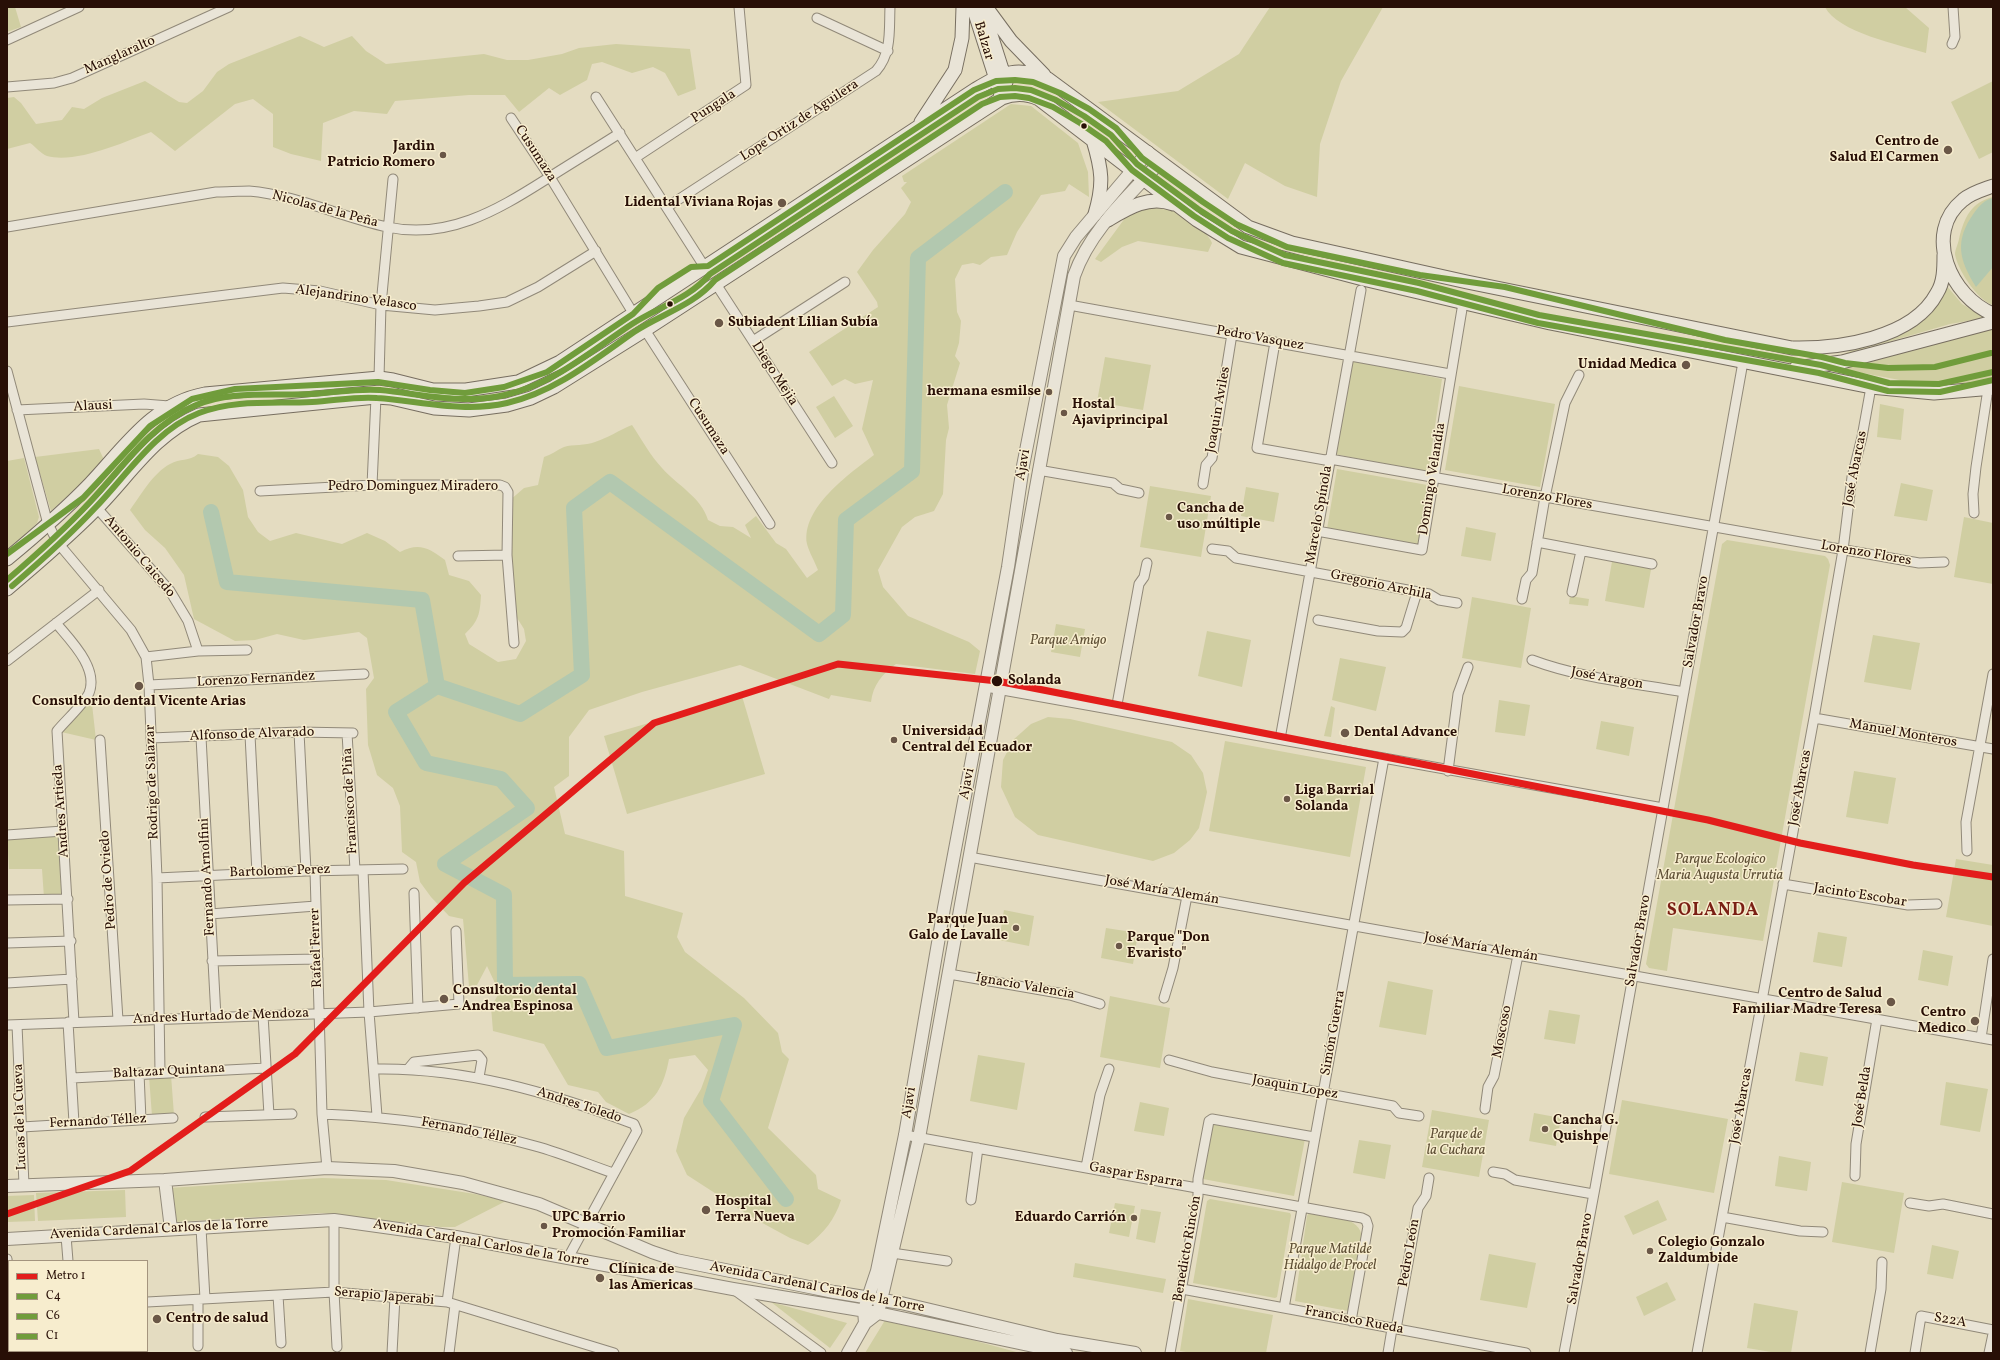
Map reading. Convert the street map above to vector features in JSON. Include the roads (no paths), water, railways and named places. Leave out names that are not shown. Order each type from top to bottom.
[{"type":"main road","points":[[917,128],[955,70],[962,38],[963,7]]},
{"type":"main road","name":"Balzar","points":[[973,7],[1006,96]]},
{"type":"main road","name":"Balzar","points":[[982,7],[999,76]]},
{"type":"main road","points":[[986,7],[1011,41],[1048,79],[1248,227],[1292,243],[1467,282],[1792,348],[1812,349],[1855,343],[1897,329],[1919,314],[1937,294],[1943,277],[1944,230],[1954,209],[1962,200],[1975,192],[1993,186]]},
{"type":"main road","points":[[7,559],[48,524],[90,484],[136,434],[169,406],[181,400],[205,394],[379,378],[440,390],[466,390],[518,382],[560,362],[704,266],[999,76],[1026,71],[1048,79]]},
{"type":"main road","points":[[7,589],[60,544],[97,508],[159,440],[179,424],[199,415],[376,397],[391,398],[434,408],[469,410],[507,405],[531,398],[554,387],[645,330],[1006,96],[1025,94],[1035,97],[1180,207],[1241,247],[1282,259],[1550,323],[1871,387],[1934,393],[1991,389]]},
{"type":"main road","points":[[1093,140],[1102,178],[1101,194],[1095,214]]},
{"type":"main road","points":[[1108,220],[1129,208],[1144,202],[1158,201],[1180,207]]},
{"type":"main road","points":[[1944,255],[1951,276],[1959,288],[1969,300],[1983,310],[1993,314]]},
{"type":"main road","points":[[1784,369],[1842,362],[1993,322]]},
{"type":"street","points":[[7,40],[79,7]]},
{"type":"street","name":"Manglaralto","points":[[7,87],[54,83],[72,78],[228,7]]},
{"type":"street","name":"Pungala","points":[[635,158],[746,86],[738,7]]},
{"type":"street","name":"Lope Ortiz de Aguilera","points":[[667,207],[876,71],[884,63],[888,51],[890,7]]},
{"type":"street","points":[[1952,44],[1955,37],[1953,7]]},
{"type":"street","points":[[817,18],[888,51]]},
{"type":"street","points":[[596,98],[620,133],[704,266]]},
{"type":"street","name":"Cusumaza","points":[[511,118],[550,177],[633,313]]},
{"type":"street","name":"Nicolas de la Peña","points":[[7,227],[216,192],[249,191],[286,198],[387,227],[421,231],[447,228],[476,220],[504,206],[620,133]]},
{"type":"street","name":"Ajavi","points":[[865,1323],[864,1310],[876,1270],[905,1135],[944,908],[1008,568],[1023,466],[1064,256],[1076,237],[1148,152]]},
{"type":"street","name":"Ajavi","points":[[878,1313],[919,1138],[1074,276],[1079,260],[1097,231],[1160,162]]},
{"type":"street","points":[[379,378],[381,305],[392,179]]},
{"type":"street","name":"Alejandrino Velasco","points":[[7,322],[283,288],[320,291],[381,305],[435,310],[508,302],[538,287],[596,251]]},
{"type":"street","points":[[753,342],[845,282]]},
{"type":"street","name":"Diego Mejia","points":[[716,284],[832,463]]},
{"type":"street","name":"Marcelo Spínola","points":[[1280,739],[1361,290]]},
{"type":"street","name":"Domingo Velandia","points":[[1317,531],[1422,550],[1463,303]]},
{"type":"street","name":"Pedro Vasquez","points":[[1069,305],[1450,374]]},
{"type":"street","name":"Cusumaza","points":[[645,330],[770,524]]},
{"type":"street","name":"Joaquin Aviles","points":[[1203,484],[1206,465],[1212,458],[1232,334]]},
{"type":"street","name":"Lorenzo Flores","points":[[1275,342],[1257,448],[1324,460],[1330,459],[1918,563],[1944,562]]},
{"type":"street","name":"Salvador Bravo","points":[[1564,1353],[1634,976],[1743,362]]},
{"type":"street","name":"Rodrigo de Salazar","points":[[7,371],[48,524],[60,544],[131,630],[146,657],[149,685],[157,878],[160,1072]]},
{"type":"street","points":[[1522,599],[1526,580],[1532,573],[1545,498],[1565,403],[1579,374]]},
{"type":"street","name":"José Abarcas","points":[[1697,1353],[1814,718],[1843,550],[1852,477],[1862,437],[1871,387]]},
{"type":"street","points":[[1974,513],[1973,494],[1975,474],[1991,389]]},
{"type":"street","points":[[372,485],[376,397]]},
{"type":"street","name":"Alausi","points":[[17,410],[144,404],[169,406]]},
{"type":"street","points":[[1038,470],[1113,483],[1120,489],[1139,493]]},
{"type":"street","name":"Pedro Dominguez Miradero","points":[[260,491],[372,485],[500,485],[505,487],[508,492],[507,555],[514,643]]},
{"type":"street","name":"Antonio Caicedo","points":[[97,508],[170,591],[188,621],[198,651]]},
{"type":"street","points":[[1537,542],[1652,564]]},
{"type":"street","name":"Gregorio Archila","points":[[1212,549],[1228,551],[1236,558],[1429,594],[1439,600],[1457,603]]},
{"type":"street","points":[[1572,592],[1581,551]]},
{"type":"street","points":[[458,556],[507,555]]},
{"type":"street","points":[[1116,710],[1138,584],[1144,577],[1147,563]]},
{"type":"street","points":[[7,661],[99,590]]},
{"type":"street","points":[[1302,617],[1378,631],[1402,632],[1406,628],[1417,592]]},
{"type":"street","name":"Andres Artieda","points":[[56,623],[86,663],[91,678],[88,695],[57,730],[71,941],[71,1022],[74,1123]]},
{"type":"street","points":[[146,657],[198,651],[248,650]]},
{"type":"street","name":"José Aragon","points":[[1532,660],[1552,668],[1684,692]]},
{"type":"street","points":[[1448,771],[1458,694],[1468,667]]},
{"type":"street","name":"Lorenzo Fernandez","points":[[149,685],[364,674]]},
{"type":"street","points":[[1967,851],[1966,822],[1981,747],[1993,674]]},
{"type":"street","points":[[986,687],[1280,739],[1448,771],[1663,808]]},
{"type":"street","name":"Manuel Monteros","points":[[1814,718],[1993,749]]},
{"type":"street","name":"Alfonso de Alvarado","points":[[151,738],[298,732],[350,733]]},
{"type":"street","name":"Rafael Ferrer","points":[[298,732],[311,871],[316,906],[322,1114],[327,1168]]},
{"type":"street","name":"Francisco de Piña","points":[[350,733],[377,1116]]},
{"type":"street","points":[[250,735],[257,873]]},
{"type":"street","name":"Fernando Arnolfini","points":[[201,737],[216,1017]]},
{"type":"street","name":"Pedro de Oviedo","points":[[100,740],[118,1020]]},
{"type":"street","name":"Simón Guerra","points":[[1284,1308],[1384,758]]},
{"type":"street","points":[[7,835],[63,832]]},
{"type":"street","name":"José María Alemán","points":[[969,857],[1993,1040]]},
{"type":"street","name":"Bartolome Perez","points":[[157,878],[208,874],[404,869]]},
{"type":"street","name":"Jacinto Escobar","points":[[1783,884],[1908,905],[1937,904]]},
{"type":"street","points":[[414,893],[418,1008]]},
{"type":"street","points":[[1164,998],[1173,968],[1187,896]]},
{"type":"street","points":[[7,900],[68,899]]},
{"type":"street","points":[[210,914],[316,906]]},
{"type":"street","name":"Andres Hurtado de Mendoza","points":[[7,1025],[369,1012],[459,1004],[456,931]]},
{"type":"street","points":[[7,943],[71,941]]},
{"type":"street","name":"Moscoso","points":[[1485,1109],[1488,1087],[1494,1076],[1518,955]]},
{"type":"street","points":[[212,961],[318,959]]},
{"type":"street","points":[[1981,1038],[1993,959]]},
{"type":"street","name":"Ignacio Valencia","points":[[949,974],[1070,995],[1100,1004]]},
{"type":"street","points":[[7,983],[72,979]]},
{"type":"street","points":[[263,1015],[269,1115]]},
{"type":"street","name":"José Belda","points":[[1855,1176],[1856,1144],[1877,1019]]},
{"type":"street","name":"Lucas de la Cueva","points":[[17,1025],[24,1185]]},
{"type":"street","points":[[409,1068],[414,1062],[478,1055],[482,1060],[479,1077]]},
{"type":"street","name":"Joaquin Lopez","points":[[1169,1060],[1200,1070],[1393,1106],[1399,1113],[1419,1116]]},
{"type":"street","name":"Baltazar Quintana","points":[[72,1078],[139,1073],[266,1068]]},
{"type":"street","name":"Andres Toledo","points":[[374,1069],[409,1068],[479,1077],[574,1102],[634,1124],[637,1130],[612,1173],[568,1258]]},
{"type":"street","points":[[1086,1167],[1100,1094],[1109,1069]]},
{"type":"street","points":[[139,1073],[141,1120]]},
{"type":"street","points":[[205,1117],[292,1114]]},
{"type":"street","name":"Fernando Téllez","points":[[322,1114],[377,1116],[457,1127],[536,1146],[612,1173]]},
{"type":"street","name":"Fernando Téllez","points":[[22,1127],[174,1118]]},
{"type":"street","name":"Benedicto Rincón","points":[[1170,1353],[1182,1289],[1208,1120],[1212,1119],[1314,1137]]},
{"type":"street","name":"Gaspar Esparra","points":[[905,1135],[1362,1218],[1366,1220],[1368,1226],[1351,1321]]},
{"type":"street","points":[[971,1200],[978,1148]]},
{"type":"street","name":"Avenida Cardenal Carlos de la Torre","points":[[7,1186],[165,1180],[327,1168],[394,1171],[463,1183],[539,1204],[676,1260],[948,1313],[1057,1340],[1135,1353]]},
{"type":"street","points":[[1493,1172],[1504,1174],[1516,1180],[1593,1194]]},
{"type":"street","name":"Pedro León","points":[[1388,1353],[1418,1208],[1426,1196],[1429,1178]]},
{"type":"street","points":[[165,1180],[171,1229]]},
{"type":"street","points":[[1910,1203],[1929,1206],[1943,1204],[1993,1214]]},
{"type":"street","points":[[1722,1217],[1800,1231],[1823,1232]]},
{"type":"street","points":[[334,1220],[334,1292],[337,1348]]},
{"type":"street","name":"Avenida Cardenal Carlos de la Torre","points":[[7,1239],[334,1220],[456,1237],[733,1289],[864,1310],[1066,1353]]},
{"type":"street","points":[[198,1346],[202,1299],[201,1228]]},
{"type":"street","points":[[66,1236],[68,1260]]},
{"type":"street","points":[[449,1353],[456,1237]]},
{"type":"street","points":[[892,1253],[947,1261]]},
{"type":"street","points":[[7,1259],[8,1270]]},
{"type":"street","points":[[1870,1353],[1881,1295],[1882,1262]]},
{"type":"street","points":[[733,1289],[754,1302],[821,1353]]},
{"type":"street","name":"Francisco Rueda","points":[[1182,1289],[1526,1353]]},
{"type":"street","name":"Serapio Japerabi","points":[[148,1302],[334,1292],[395,1297],[451,1304],[614,1353]]},
{"type":"street","points":[[278,1295],[280,1343]]},
{"type":"street","points":[[392,1353],[395,1297]]},
{"type":"street","points":[[848,1353],[865,1323],[878,1313]]},
{"type":"street","name":"S22A","points":[[1915,1353],[1921,1316],[1993,1330]]},
{"type":"street","points":[[1989,1353],[1993,1334]]},
{"type":"waterway","points":[[437,686],[520,714],[582,675],[574,508],[610,482],[819,634],[843,615],[846,520],[912,471],[918,258],[1005,192]]},
{"type":"waterway","points":[[211,512],[227,582],[422,600],[437,686]]},
{"type":"waterway","points":[[437,686],[396,712],[426,763],[501,779],[527,808],[445,864],[504,895],[505,985],[579,984],[607,1048],[734,1025],[711,1101],[786,1199]]},
{"type":"metro line","name":"1","points":[[7,1214],[130,1171],[295,1054],[464,883],[654,723],[838,664],[997,681],[1708,820],[1800,843],[1913,865],[1993,877]]},
{"type":"place","name":"Centro de Salud El Carmen","points":[[1948,150]]},
{"type":"place","name":"Jardin Patricio Romero","points":[[443,155]]},
{"type":"place","name":"Lidental Viviana Rojas","points":[[782,203]]},
{"type":"place","name":"Subiadent Lilian Subía","points":[[719,323]]},
{"type":"place","name":"Unidad Medica","points":[[1686,365]]},
{"type":"place","name":"hermana esmilse","points":[[1049,392]]},
{"type":"place","name":"Hostal Ajaviprincipal","points":[[1064,413]]},
{"type":"place","name":"Cancha de uso múltiple","points":[[1169,517]]},
{"type":"place","name":"Solanda","points":[[997,681]]},
{"type":"place","name":"Consultorio dental Vicente Arias","points":[[139,686]]},
{"type":"place","name":"Dental Advance","points":[[1345,733]]},
{"type":"place","name":"Universidad Central del Ecuador","points":[[894,740]]},
{"type":"place","name":"Liga Barrial Solanda","points":[[1287,799]]},
{"type":"place","name":"Parque Juan Galo de Lavalle","points":[[1016,928]]},
{"type":"place","name":"Parque \"Don Evaristo\"","points":[[1119,946]]},
{"type":"place","name":"Consultorio dental - Andrea Espinosa","points":[[444,999]]},
{"type":"place","name":"Centro de Salud Familiar Madre Teresa","points":[[1891,1002]]},
{"type":"place","name":"Centro Medico","points":[[1975,1021]]},
{"type":"place","name":"Cancha G. Quishpe","points":[[1545,1129]]},
{"type":"place","name":"Hospital Terra Nueva","points":[[706,1210]]},
{"type":"place","name":"Eduardo Carrión","points":[[1134,1218]]},
{"type":"place","name":"UPC Barrio Promoción Familiar","points":[[544,1226]]},
{"type":"place","name":"Colegio Gonzalo Zaldumbide","points":[[1650,1251]]},
{"type":"place","name":"Clínica de las Americas","points":[[600,1278]]},
{"type":"place","name":"Centro de salud","points":[[157,1319]]},
{"type":"district","name":"SOLANDA","points":[[1713,912]]},
{"type":"park label","name":"Parque Amigo","points":[[1068,641]]},
{"type":"park label","name":"Parque Ecologico Maria Augusta Urrutia","points":[[1720,868]]},
{"type":"park label","name":"Parque de la Cuchara","points":[[1456,1144]]},
{"type":"park label","name":"Parque Matilde Hidalgo de Procel","points":[[1330,1258]]}]
